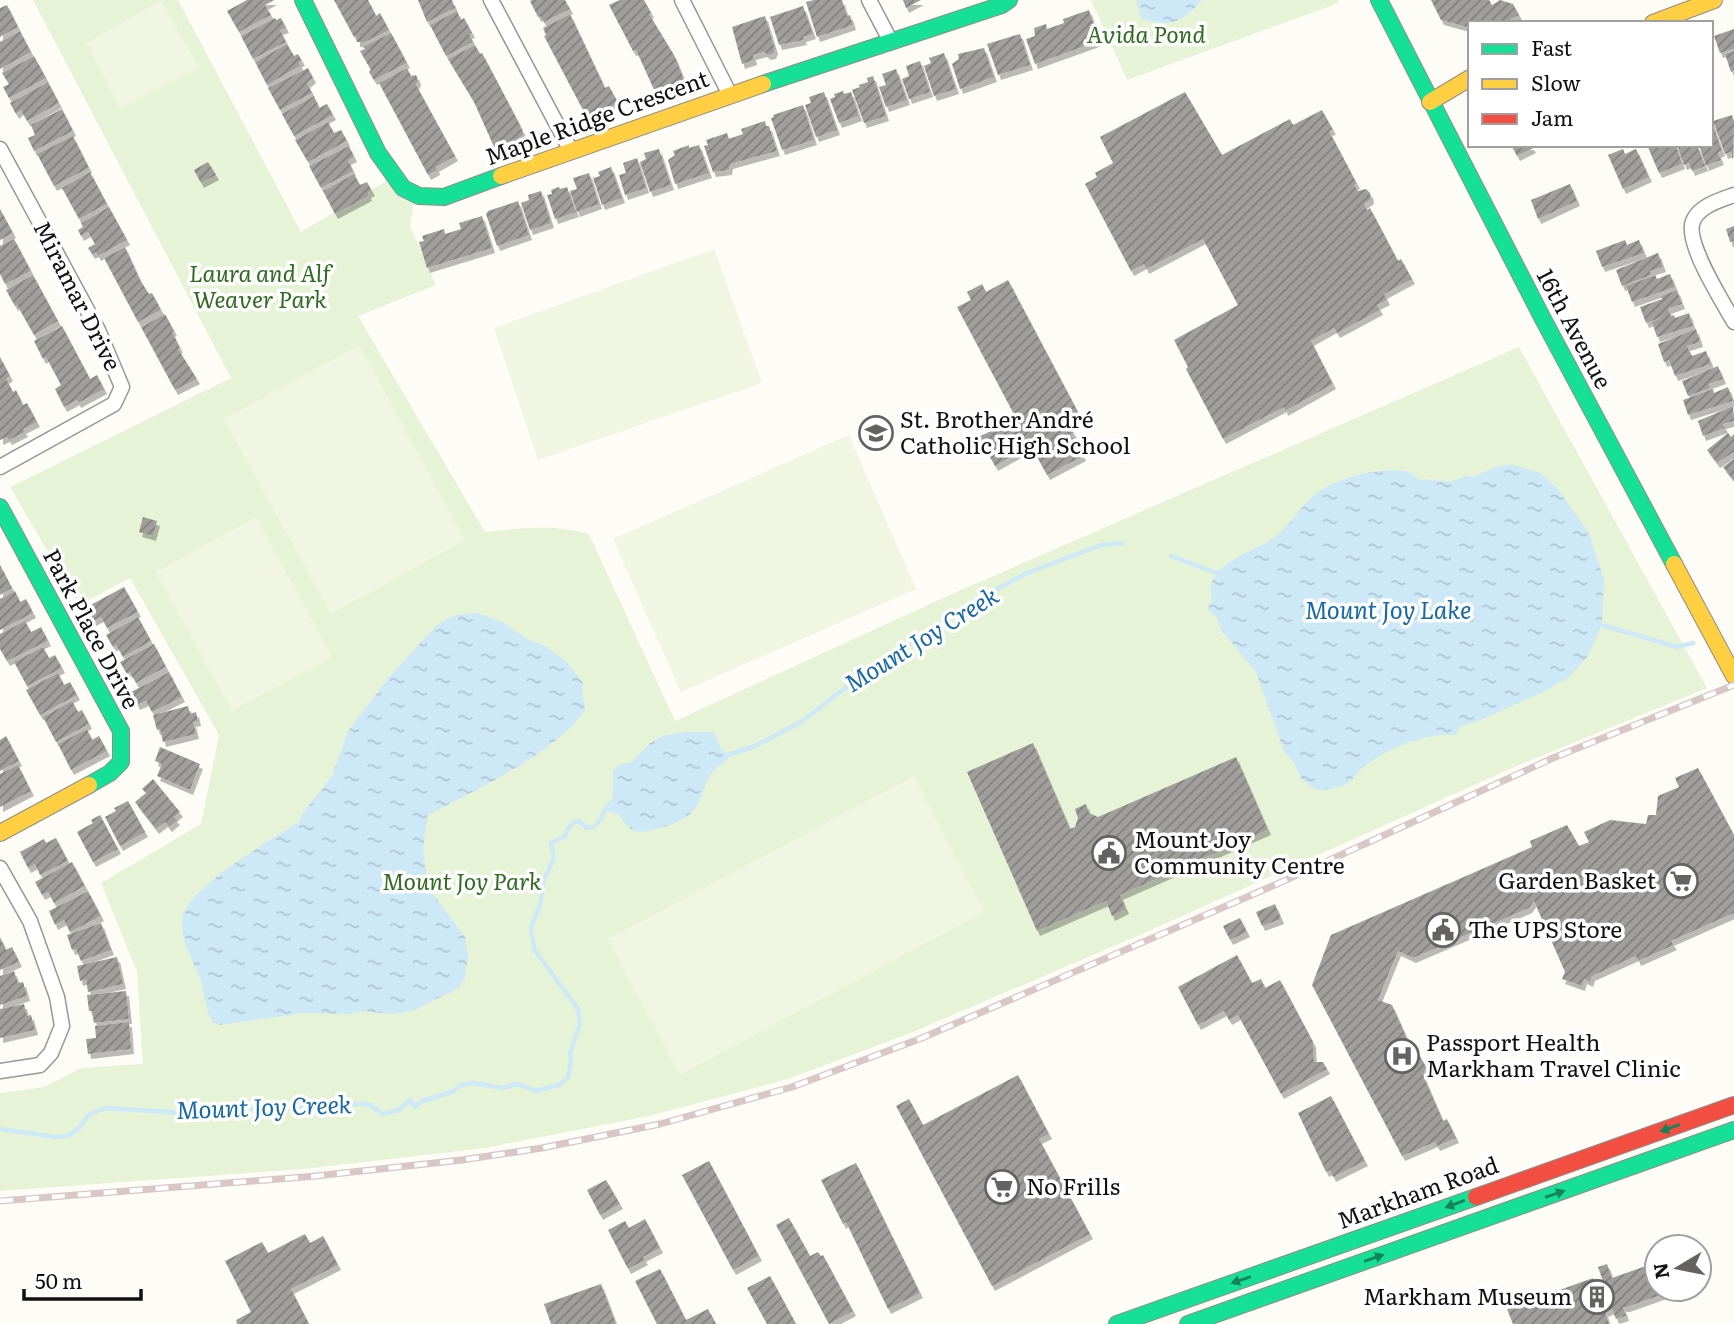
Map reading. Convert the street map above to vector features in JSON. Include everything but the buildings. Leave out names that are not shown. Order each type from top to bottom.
[{"type":"main road","name":"Maple Ridge Crescent","points":[[303,0],[393,177],[415,196],[444,197],[730,94],[1002,5],[1009,0]]},
{"type":"main road","name":"16th Avenue","points":[[1379,0],[1543,319],[1734,676]]},
{"type":"main road","points":[[1658,21],[1714,0]]},
{"type":"main road","points":[[1430,102],[1468,79]]},
{"type":"main road","name":"Park Place Drive","points":[[0,507],[121,731],[122,750],[121,762],[110,773],[0,833]]},
{"type":"main road","name":"Markham Road","points":[[1117,1324],[1734,1105]]},
{"type":"main road","name":"Markham Road","points":[[1188,1324],[1734,1130]]},
{"type":"street","points":[[491,0],[571,151]]},
{"type":"street","points":[[682,0],[730,94]]},
{"type":"street","points":[[869,0],[890,40]]},
{"type":"street","name":"Miramar Drive","points":[[0,149],[98,330],[122,387],[114,404],[0,467]]},
{"type":"street","points":[[1734,195],[1709,205],[1699,214],[1693,222],[1692,234],[1697,252],[1734,322]]},
{"type":"street","points":[[0,868],[30,921],[57,997],[62,1026],[51,1053],[40,1065],[0,1071]]},
{"type":"green space","name":"Mount Joy Park","points":[[33,0],[178,0],[301,232],[393,177],[415,196],[410,226],[436,285],[358,316],[485,532],[550,528],[589,534],[675,721],[954,593],[1519,347],[1707,688],[1519,765],[1142,934],[913,1032],[788,1079],[649,1116],[485,1148],[304,1169],[0,1191],[0,1093],[44,1087],[81,1068],[143,1064],[137,972],[101,883],[201,824],[219,735],[130,578],[79,605],[10,487],[231,378]]},
{"type":"green space","name":"Avida Pond","points":[[1091,0],[1338,0],[1339,3],[1127,80]]},
{"type":"green space","points":[[161,1],[199,68],[120,108],[86,43]]},
{"type":"green space","points":[[714,249],[762,383],[538,460],[494,328]]},
{"type":"green space","points":[[359,345],[465,540],[331,614],[224,419]]},
{"type":"green space","points":[[849,435],[916,589],[681,692],[613,539]]},
{"type":"green space","points":[[256,517],[332,657],[232,711],[156,572]]},
{"type":"green space","points":[[914,776],[984,912],[680,1075],[608,939]]},
{"type":"water","name":"Avida Pond","points":[[1136,0],[1202,0],[1182,18],[1161,23],[1142,19]]},
{"type":"water","name":"Mount Joy Lake","points":[[1514,465],[1540,473],[1557,488],[1589,533],[1604,580],[1602,625],[1587,657],[1568,678],[1476,722],[1460,726],[1456,735],[1432,736],[1408,743],[1374,760],[1345,784],[1317,790],[1302,780],[1294,763],[1284,751],[1256,672],[1221,630],[1217,618],[1208,610],[1208,605],[1212,602],[1211,588],[1214,578],[1228,563],[1274,538],[1315,494],[1334,483],[1386,470],[1408,472],[1421,481],[1451,482],[1499,466]]},
{"type":"water","points":[[477,613],[502,622],[566,661],[583,683],[585,710],[572,726],[535,756],[428,815],[423,849],[427,881],[432,893],[465,937],[468,955],[465,978],[457,989],[412,1011],[390,1014],[364,1011],[349,1014],[303,1013],[220,1025],[213,1022],[182,929],[186,908],[213,880],[299,822],[332,776],[348,731],[390,676],[438,624],[456,615]]},
{"type":"water","points":[[685,732],[714,732],[720,747],[728,755],[728,759],[711,774],[698,804],[687,817],[664,827],[640,832],[629,828],[619,815],[604,810],[613,797],[613,771],[619,765],[632,762],[650,743],[663,736]]},
{"type":"waterway","name":"Mount Joy Creek","points":[[728,755],[755,746],[801,722],[853,682],[979,599],[1025,574],[1101,545],[1123,543]]},
{"type":"waterway","name":"Mount Joy Creek","points":[[1171,556],[1217,573]]},
{"type":"waterway","name":"Mount Joy Creek","points":[[1602,625],[1677,647],[1693,643]]},
{"type":"waterway","name":"Mount Joy Creek","points":[[0,1129],[55,1137],[68,1136],[78,1129],[90,1114],[105,1108],[200,1114],[368,1104],[383,1114],[399,1110],[410,1100],[415,1107],[422,1101],[452,1092],[461,1085],[474,1083],[502,1088],[518,1084],[536,1091],[559,1085],[568,1077],[570,1053],[580,1024],[578,1009],[534,949],[531,928],[540,905],[544,880],[554,858],[551,843],[565,836],[570,826],[576,822],[579,821],[587,828],[594,827],[602,818],[604,810]]},
{"type":"railway","points":[[0,1201],[316,1176],[462,1160],[542,1148],[660,1124],[792,1087],[922,1038],[1277,884],[1553,758],[1734,685]]},
{"type":"traffic: fast","points":[[303,0],[378,153],[403,188],[419,196],[444,197],[501,176]]},
{"type":"traffic: fast","points":[[763,84],[1002,5],[1009,0]]},
{"type":"traffic: fast","points":[[1379,0],[1543,319],[1674,564]]},
{"type":"traffic: fast","points":[[0,507],[121,731],[121,762],[110,773],[89,785]]},
{"type":"traffic: fast","points":[[1188,1324],[1734,1130]]},
{"type":"traffic: fast","points":[[1117,1324],[1476,1197]]},
{"type":"traffic: slow","points":[[1658,21],[1714,0]]},
{"type":"traffic: slow","points":[[1430,102],[1468,79]]},
{"type":"traffic: slow","points":[[501,176],[763,84]]},
{"type":"traffic: slow","points":[[1674,564],[1734,676]]},
{"type":"traffic: slow","points":[[0,833],[89,785]]},
{"type":"traffic: jam","points":[[1476,1197],[1734,1105]]},
{"type":"place","name":"St. Brother André Catholic High School","points":[[876,433]]},
{"type":"place","name":"Mount Joy Community Centre","points":[[1109,853]]},
{"type":"place","name":"Garden Basket","points":[[1681,881]]},
{"type":"place","name":"The UPS Store","points":[[1443,930]]},
{"type":"place","name":"Passport Health Markham Travel Clinic","points":[[1402,1056]]},
{"type":"place","name":"No Frills","points":[[1002,1187]]},
{"type":"place","name":"Markham Museum","points":[[1597,1297]]},
{"type":"park label","name":"Laura and Alf Weaver Park","points":[[260,287]]}]
